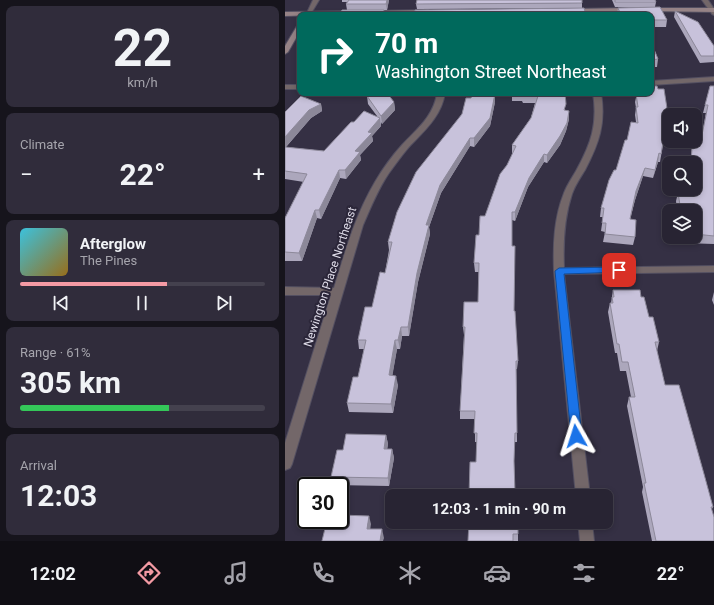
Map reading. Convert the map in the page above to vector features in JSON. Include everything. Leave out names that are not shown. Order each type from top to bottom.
[{"type":"main road","points":[[564,11],[634,10]]},
{"type":"main road","points":[[642,10],[713,11]]},
{"type":"main road","points":[[285,14],[297,14]]},
{"type":"main road","points":[[285,52],[297,31]]},
{"type":"street","points":[[308,12],[316,0]]},
{"type":"street","points":[[705,0],[713,11]]},
{"type":"street","points":[[654,83],[714,79]]},
{"type":"street","points":[[285,87],[297,87]]},
{"type":"street","name":"Newington Place Northeast","points":[[285,464],[358,225],[371,197],[387,171],[404,148],[429,122],[437,110],[440,96]]},
{"type":"street","points":[[582,489],[559,271],[558,238],[561,212],[569,191],[592,149],[598,132],[600,115],[597,96]]},
{"type":"street","points":[[559,271],[714,269]]},
{"type":"street","points":[[285,291],[337,292]]},
{"type":"street","points":[[586,529],[587,541]]},
{"type":"building","points":[[349,0],[387,0],[386,4],[346,4]]},
{"type":"building","points":[[417,0],[582,0],[582,3],[416,4]]},
{"type":"building","points":[[615,0],[655,0],[656,2],[615,2]]},
{"type":"building","points":[[660,7],[667,20],[654,20],[654,12],[620,12],[618,8]]},
{"type":"building","points":[[584,8],[585,12],[414,12],[415,10]]},
{"type":"building","points":[[342,10],[384,10],[383,12],[341,12]]},
{"type":"building","points":[[675,11],[698,22],[714,46],[714,56],[701,56]]},
{"type":"building","points":[[654,49],[658,59],[654,60]]},
{"type":"building","points":[[654,86],[657,86],[658,89],[664,89],[667,108],[662,108],[661,154],[659,153],[655,170],[645,168],[636,191],[630,219],[636,220],[635,237],[605,234],[606,223],[602,223],[604,208],[601,208],[609,180],[614,170],[616,170],[625,140],[627,140],[631,122],[638,123],[636,107],[638,107],[636,96],[654,96]]},
{"type":"building","points":[[710,86],[714,86],[714,236],[702,235],[702,204],[680,204],[678,196],[702,196],[702,156],[691,156],[692,148],[702,148],[702,135],[708,105],[705,105]]},
{"type":"building","points":[[301,96],[321,104],[309,110],[285,137],[285,112]]},
{"type":"building","points":[[367,96],[389,96],[394,102],[381,116]]},
{"type":"building","points":[[472,96],[495,96],[490,118],[474,138],[470,138],[440,185],[426,225],[429,225],[417,273],[408,327],[401,327],[398,340],[395,340],[389,375],[396,376],[391,404],[347,403],[353,377],[358,377],[366,340],[358,340],[365,307],[372,307],[380,272],[385,273],[392,242],[388,242],[397,212],[416,172],[462,114],[466,98],[471,98]]},
{"type":"building","points":[[538,96],[565,96],[566,104],[564,110],[569,111],[567,123],[547,155],[544,154],[529,178],[515,212],[512,212],[512,246],[515,246],[514,311],[518,361],[516,361],[517,433],[515,433],[515,489],[469,489],[470,462],[476,462],[477,433],[474,433],[475,411],[460,411],[465,327],[463,327],[464,302],[478,302],[479,263],[474,263],[476,235],[479,235],[480,216],[485,216],[500,174],[507,165],[516,146],[512,145],[531,118]]},
{"type":"building","points":[[364,111],[380,118],[368,132],[372,133],[355,151],[360,152],[345,170],[339,170],[319,210],[315,210],[299,253],[285,252],[285,218],[307,174],[285,171],[285,147],[324,151],[351,122],[354,122]]},
{"type":"building","points":[[613,290],[640,290],[641,297],[644,297],[649,317],[653,317],[659,342],[655,342],[665,385],[679,385],[713,507],[711,507],[714,517],[714,541],[656,541],[629,397],[635,397],[628,362],[622,362],[619,344],[617,344],[610,303],[613,303]]},
{"type":"building","points":[[346,434],[386,435],[384,449],[392,449],[388,478],[331,477],[337,450],[343,450]]},
{"type":"building","points":[[349,515],[369,516],[367,529],[382,529],[380,541],[322,541],[325,529],[349,529]]},
{"type":"building","points":[[469,529],[518,529],[518,534],[513,534],[513,541],[468,541]]},
{"type":"route","points":[[576,436],[559,271],[619,270]]}]
